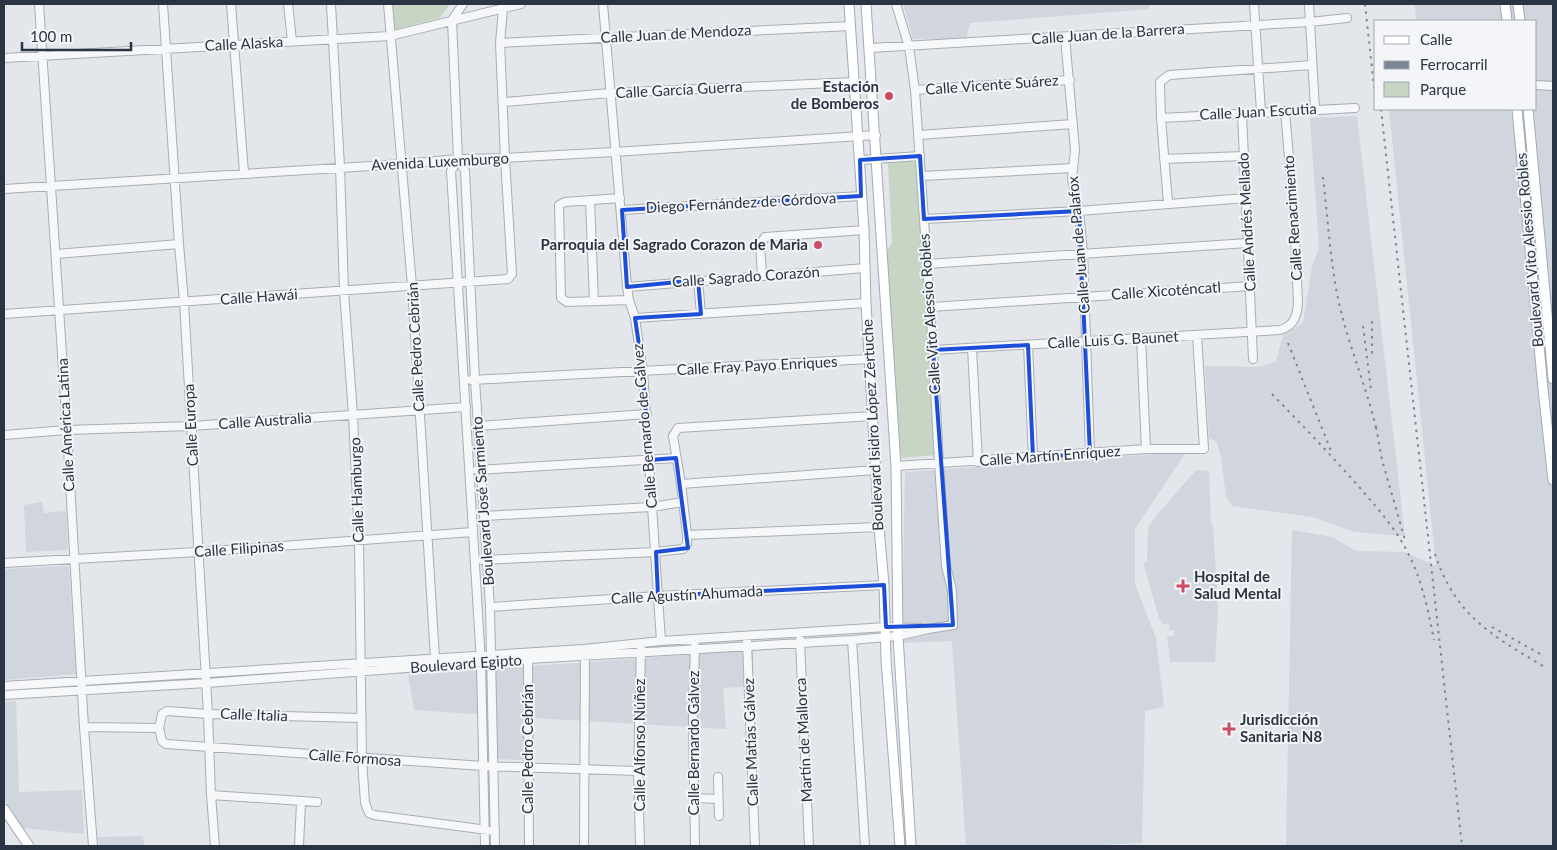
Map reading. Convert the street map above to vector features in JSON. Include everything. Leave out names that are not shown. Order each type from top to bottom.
[{"type":"main road","name":"Boulevard Isidro López Zertuche","points":[[849,4],[864,230],[878,527],[884,585],[886,660],[900,846]]},
{"type":"main road","name":"Boulevard Isidro López Zertuche","points":[[866,4],[878,159],[896,466],[898,631],[911,846]]},
{"type":"main road","points":[[1505,4],[1507,20]]},
{"type":"main road","points":[[1518,4],[1520,20]]},
{"type":"main road","name":"Boulevard Vito Alessio Robles","points":[[1517,110],[1553,480]]},
{"type":"main road","name":"Boulevard Vito Alessio Robles","points":[[1528,110],[1553,379]]},
{"type":"main road","points":[[1530,248],[1540,247]]},
{"type":"main road","points":[[4,809],[30,846]]},
{"type":"main road","points":[[4,818],[23,846]]},
{"type":"street","name":"Calle América Latina","points":[[39,4],[93,846]]},
{"type":"street","name":"Calle Europa","points":[[163,4],[184,302],[215,846]]},
{"type":"street","points":[[231,4],[244,173]]},
{"type":"street","points":[[288,4],[292,41]]},
{"type":"street","name":"Calle Hamburgo","points":[[331,4],[340,167],[344,291],[353,415],[359,540],[362,663],[361,718],[365,803],[369,813],[374,815],[494,831]]},
{"type":"street","name":"Calle Pedro Cebrián","points":[[388,4],[412,286],[435,658]]},
{"type":"street","points":[[452,20],[463,4]]},
{"type":"street","name":"Calle Alaska","points":[[4,58],[390,36],[521,4]]},
{"type":"street","name":"Calle Bernardo de Gálvez","points":[[603,4],[614,152],[622,210],[627,287],[635,318],[643,372],[662,642]]},
{"type":"street","name":"Calle Vito Alessio Robles","points":[[896,4],[909,47],[915,90],[946,566],[952,590],[953,625]]},
{"type":"street","points":[[1254,4],[1260,112]]},
{"type":"street","points":[[1309,4],[1315,109]]},
{"type":"street","points":[[502,9],[500,44],[504,102],[504,158]]},
{"type":"street","name":"Calle Juan de la Barrera","points":[[870,48],[1310,22],[1347,18]]},
{"type":"street","name":"Boulevard José Sarmiento","points":[[452,20],[458,159],[465,171],[480,470],[490,607],[495,846]]},
{"type":"street","name":"Calle Juan de Mendoza","points":[[500,44],[605,37],[851,26]]},
{"type":"street","name":"Calle Juan de Palafox","points":[[1065,37],[1075,150],[1072,179],[1079,210],[1083,253],[1090,454]]},
{"type":"street","points":[[1168,203],[1160,82],[1169,74],[1258,70],[1312,65]]},
{"type":"street","name":"Calle Vicente Suárez","points":[[915,90],[1070,80]]},
{"type":"street","name":"Calle García Guerra","points":[[504,102],[610,93],[854,82]]},
{"type":"street","points":[[1537,85],[1553,86]]},
{"type":"street","name":"Calle Juan Escutia","points":[[1161,118],[1286,110],[1355,108]]},
{"type":"street","name":"Calle Renacimiento","points":[[1286,110],[1298,302],[1297,315],[1292,324]]},
{"type":"street","name":"Calle Andrés Mellado","points":[[1242,114],[1253,360]]},
{"type":"street","points":[[918,134],[1073,124]]},
{"type":"street","name":"Avenida Luxemburgo","points":[[4,188],[876,135]]},
{"type":"street","points":[[860,160],[920,156]]},
{"type":"street","points":[[1164,159],[1244,156]]},
{"type":"street","name":"Calle Hawái","points":[[4,314],[505,280],[510,278],[512,274],[504,158]]},
{"type":"street","name":"Boulevard José Sarmiento","points":[[458,159],[451,171],[481,654],[485,846]]},
{"type":"street","points":[[922,176],[1073,168]]},
{"type":"street","name":"Diego Fernández de Córdova","points":[[622,210],[861,196]]},
{"type":"street","points":[[620,198],[565,202],[558,206],[562,298],[566,302],[629,300]]},
{"type":"street","points":[[924,219],[1246,198]]},
{"type":"street","points":[[590,200],[594,301]]},
{"type":"street","points":[[762,275],[760,244],[765,237],[864,230]]},
{"type":"street","points":[[927,264],[1248,243]]},
{"type":"street","points":[[56,254],[179,244]]},
{"type":"street","name":"Calle Sagrado Corazón","points":[[627,287],[865,268]]},
{"type":"street","points":[[698,280],[701,314]]},
{"type":"street","name":"Calle Xicoténcatl","points":[[930,307],[1251,286]]},
{"type":"street","points":[[635,318],[866,303]]},
{"type":"street","name":"Calle Luis G. Baunet","points":[[933,350],[1252,330],[1280,330],[1292,324]]},
{"type":"street","name":"Calle Martín Enríquez","points":[[896,466],[978,462],[1146,449],[1204,449],[1197,334]]},
{"type":"street","points":[[1141,338],[1146,449]]},
{"type":"street","points":[[1028,345],[1033,457]]},
{"type":"street","points":[[972,348],[978,462]]},
{"type":"street","name":"Calle Fray Payo Enriques","points":[[464,381],[870,359]]},
{"type":"street","name":"Calle Australia","points":[[4,435],[67,430],[190,426],[466,407]]},
{"type":"street","points":[[478,426],[646,414]]},
{"type":"street","points":[[475,560],[656,552],[684,549],[687,540],[681,484],[673,436],[678,428],[873,416]]},
{"type":"street","points":[[470,470],[676,458]]},
{"type":"street","points":[[681,484],[876,470]]},
{"type":"street","points":[[484,516],[652,507],[683,502]]},
{"type":"street","points":[[687,540],[878,527]]},
{"type":"street","name":"Calle Filipinas","points":[[4,563],[198,552],[473,532]]},
{"type":"street","name":"Calle Agustín Ahumada","points":[[490,607],[658,596],[884,585]]},
{"type":"street","name":"Boulevard Egipto","points":[[585,652],[640,644],[696,639],[886,627],[898,631],[953,625]]},
{"type":"street","name":"Boulevard Egipto","points":[[4,686],[481,654],[641,653],[800,644],[886,638],[898,631]]},
{"type":"street","name":"Martín de Mallorca","points":[[799,633],[810,846]]},
{"type":"street","name":"Calle Matías Gálvez","points":[[746,637],[755,846]]},
{"type":"street","name":"Calle Bernardo Gálvez","points":[[694,846],[696,639]]},
{"type":"street","points":[[852,640],[865,846]]},
{"type":"street","name":"Calle Alfonso Núñez","points":[[640,644],[638,771],[640,846]]},
{"type":"street","points":[[584,846],[585,652]]},
{"type":"street","name":"Calle Pedro Cebrián","points":[[528,655],[529,846]]},
{"type":"street","name":"Boulevard Egipto","points":[[4,696],[492,663],[528,655]]},
{"type":"street","name":"Calle Italia","points":[[159,728],[162,714],[167,711],[208,714],[361,718]]},
{"type":"street","points":[[84,727],[159,728]]},
{"type":"street","name":"Calle Formosa","points":[[159,728],[162,741],[166,744],[210,748],[483,766],[638,771]]},
{"type":"street","points":[[718,777],[719,816]]},
{"type":"street","points":[[211,795],[317,802]]},
{"type":"street","points":[[694,798],[718,799]]},
{"type":"street","points":[[299,846],[301,802]]},
{"type":"highlighted area","points":[[920,156],[924,219],[1079,211],[1090,454],[1033,457],[1028,345],[933,350],[953,625],[886,627],[884,585],[658,596],[656,552],[688,548],[676,458],[649,460],[643,372],[635,318],[701,314],[698,280],[627,287],[622,210],[861,196],[860,160]]},
{"type":"shaded area","points":[[903,4],[1149,4],[1150,9],[970,23],[966,39],[913,39]]},
{"type":"shaded area","points":[[1415,4],[1553,4],[1553,846],[1286,846],[1292,530],[1332,537],[1356,551],[1405,552],[1436,566],[1389,110],[1537,110],[1537,20],[1416,20]]},
{"type":"shaded area","points":[[1357,116],[1405,536],[1354,532],[1313,517],[1232,506],[1226,496],[1217,442],[1209,438],[1205,366],[1261,367],[1276,361],[1283,335],[1303,323],[1312,266],[1319,249],[1310,118]]},
{"type":"shaded area","points":[[1186,452],[1135,529],[1135,584],[1156,638],[1164,707],[1145,711],[1142,843],[1078,846],[966,846],[952,641],[902,643],[905,472]]},
{"type":"shaded area","name":"Hospital de Salud Mental","points":[[1196,470],[1209,471],[1218,609],[1215,662],[1170,662],[1167,636],[1174,636],[1174,630],[1169,630],[1169,624],[1163,624],[1159,618],[1143,562],[1147,562],[1148,528],[1155,517]]},
{"type":"shaded area","points":[[42,502],[44,513],[66,511],[68,550],[26,552],[24,505]]},
{"type":"shaded area","points":[[69,566],[76,674],[4,680],[4,569]]},
{"type":"shaded area","points":[[753,650],[754,686],[723,688],[726,729],[524,719],[525,760],[493,759],[493,718],[475,714],[414,710],[408,675]]},
{"type":"shaded area","points":[[16,701],[19,792],[82,790],[84,834],[22,828],[4,798],[4,702]]},
{"type":"shaded area","points":[[143,836],[144,846],[99,846],[98,837]]},
{"type":"green space","points":[[392,4],[450,4],[440,18],[394,30]]},
{"type":"green space","points":[[915,160],[937,455],[901,458],[886,252],[892,243],[888,163]]},
{"type":"railway","points":[[1365,4],[1374,87]]},
{"type":"railway","points":[[1381,110],[1462,846]]},
{"type":"railway","points":[[1323,177],[1331,256],[1339,303],[1377,432]]},
{"type":"railway","points":[[1372,321],[1372,357]]},
{"type":"railway","points":[[1363,326],[1371,390]]},
{"type":"railway","points":[[1288,343],[1331,451]]},
{"type":"railway","points":[[1272,394],[1350,477],[1398,536],[1408,553],[1421,584],[1434,640]]},
{"type":"railway","points":[[1376,427],[1382,460],[1405,540]]},
{"type":"railway","points":[[1435,554],[1443,575],[1464,608],[1491,633],[1543,666]]},
{"type":"railway","points":[[1492,627],[1542,655]]},
{"type":"place","name":"Estación de Bomberos","points":[[889,96]]},
{"type":"place","name":"Parroquia del Sagrado Corazon de Maria","points":[[818,245]]},
{"type":"place","name":"Hospital de Salud Mental","points":[[1183,586]]},
{"type":"place","name":"Jurisdicción Sanitaria N8","points":[[1229,729]]}]
